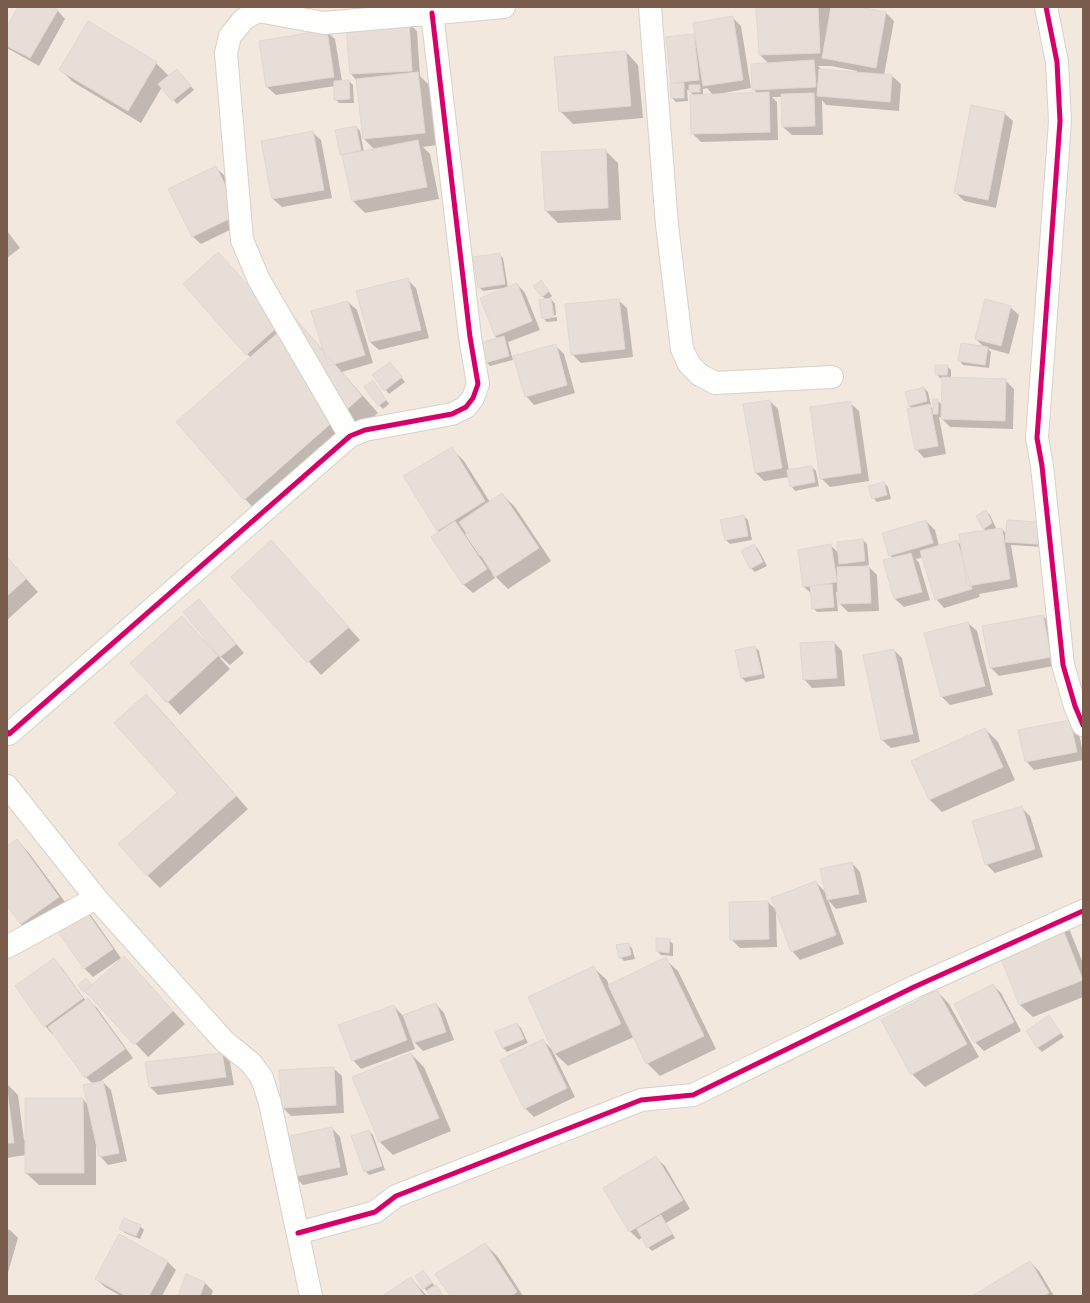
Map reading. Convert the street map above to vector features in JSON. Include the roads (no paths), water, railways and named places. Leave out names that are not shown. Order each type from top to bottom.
[{"type":"street","points":[[350,436],[259,280],[242,240],[226,53],[230,36],[244,18],[258,9],[324,22],[504,7]]},
{"type":"street","points":[[650,7],[667,224],[682,349],[689,364],[700,375],[715,383],[832,377]]},
{"type":"street","points":[[1046,7],[1057,62],[1060,121],[1037,438],[1042,466],[1063,665],[1075,706],[1083,725]]},
{"type":"street","points":[[7,732],[9,734],[350,436],[365,430],[452,414],[466,407],[474,398],[478,384],[470,337],[432,13]]},
{"type":"street","points":[[7,786],[96,898],[224,1041],[251,1063],[262,1078],[270,1102],[311,1296]]},
{"type":"street","points":[[7,947],[96,898]]},
{"type":"street","points":[[298,1233],[375,1212],[396,1196],[641,1100],[693,1095],[914,987],[1083,911]]}]
